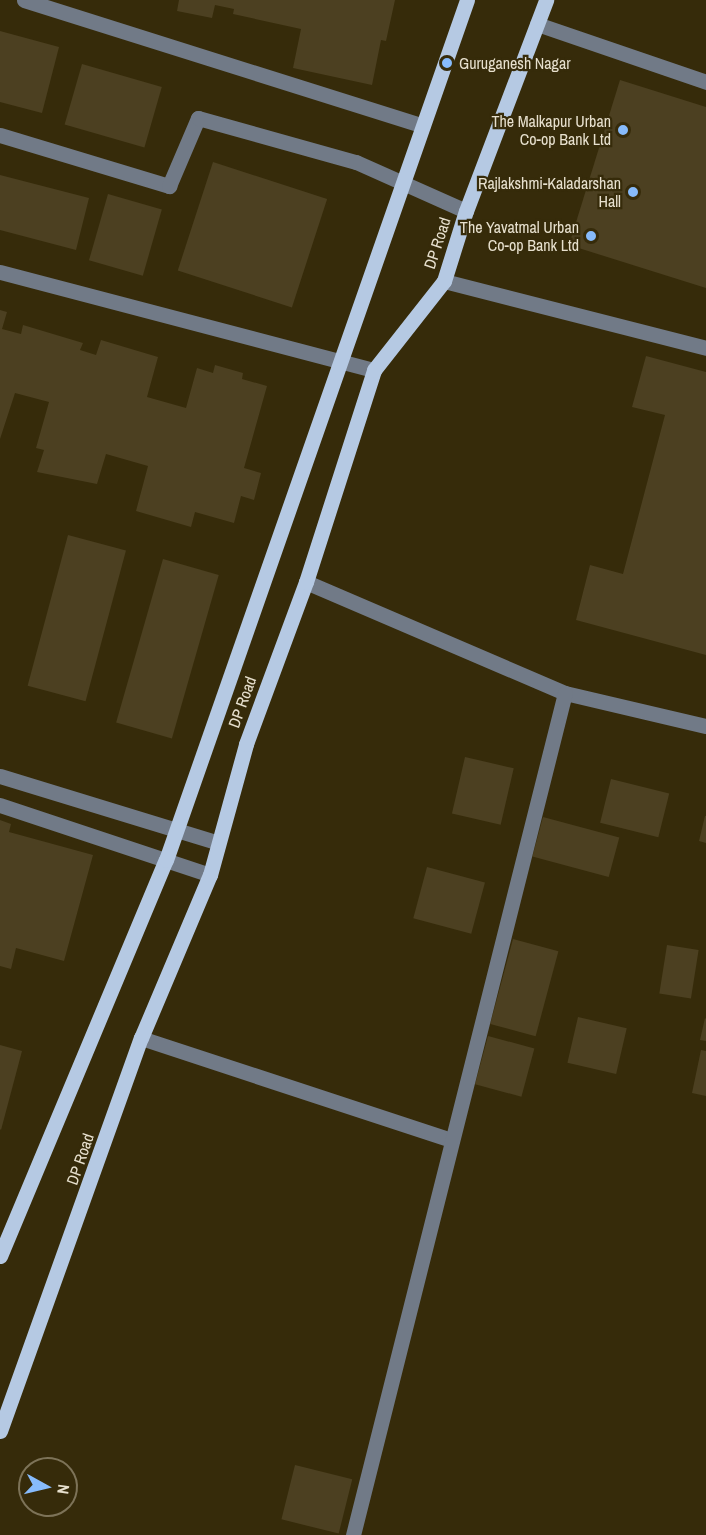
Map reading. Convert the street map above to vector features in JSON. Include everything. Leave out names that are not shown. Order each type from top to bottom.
[{"type":"main road","name":"DP Road","points":[[0,1256],[166,860],[467,0]]},
{"type":"main road","name":"DP Road","points":[[0,1431],[141,1038],[210,875],[216,842],[246,744],[306,582],[374,370],[444,281],[466,211],[546,0]]},
{"type":"street","points":[[24,0],[423,126]]},
{"type":"street","points":[[537,24],[706,81]]},
{"type":"street","points":[[0,135],[169,186],[198,118],[356,162],[466,211]]},
{"type":"street","points":[[0,272],[374,370]]},
{"type":"street","points":[[444,281],[706,348]]},
{"type":"street","points":[[306,582],[564,693],[706,726]]},
{"type":"street","points":[[353,1535],[564,693]]},
{"type":"street","points":[[0,776],[216,842]]},
{"type":"street","points":[[0,805],[210,875]]},
{"type":"street","points":[[141,1038],[452,1140]]},
{"type":"building","points":[[179,0],[395,0],[386,41],[381,40],[372,85],[293,68],[301,29],[233,14],[234,9],[215,5],[212,18],[177,11]]},
{"type":"building","points":[[0,31],[59,47],[42,113],[0,102]]},
{"type":"building","points":[[82,64],[162,87],[144,147],[65,125]]},
{"type":"building","points":[[620,80],[706,107],[706,288],[569,245]]},
{"type":"building","points":[[213,162],[327,199],[292,308],[178,270]]},
{"type":"building","points":[[0,175],[89,198],[76,250],[0,230]]},
{"type":"building","points":[[108,194],[162,209],[143,276],[89,260]]},
{"type":"building","points":[[0,310],[7,312],[2,329],[21,334],[23,325],[83,343],[80,350],[96,355],[101,340],[158,357],[147,397],[186,408],[197,368],[213,373],[215,365],[243,373],[242,379],[267,386],[244,468],[261,473],[254,500],[241,496],[234,523],[195,512],[191,527],[136,511],[148,466],[106,454],[97,484],[37,472],[44,450],[36,448],[49,402],[15,393],[0,439]]},
{"type":"building","points":[[646,356],[706,372],[706,655],[576,620],[590,565],[623,574],[665,415],[632,407]]},
{"type":"building","points":[[68,535],[126,551],[86,701],[28,686]]},
{"type":"building","points":[[163,559],[219,575],[172,738],[116,722]]},
{"type":"building","points":[[465,757],[514,768],[501,825],[452,814]]},
{"type":"building","points":[[611,779],[669,794],[658,837],[600,823]]},
{"type":"building","points":[[706,816],[706,843],[699,841]]},
{"type":"building","points":[[543,817],[619,837],[609,877],[532,857]]},
{"type":"building","points":[[0,820],[11,824],[9,832],[93,855],[64,961],[16,948],[11,969],[0,966]]},
{"type":"building","points":[[427,867],[485,883],[471,934],[413,918]]},
{"type":"building","points":[[513,939],[558,951],[536,1036],[490,1024]]},
{"type":"building","points":[[667,945],[699,950],[691,998],[659,993]]},
{"type":"building","points":[[578,1017],[627,1028],[616,1074],[567,1063]]},
{"type":"building","points":[[706,1019],[706,1041],[700,1040]]},
{"type":"building","points":[[488,1036],[534,1048],[521,1097],[475,1084]]},
{"type":"building","points":[[0,1045],[22,1051],[1,1130],[0,1129]]},
{"type":"building","points":[[701,1050],[706,1051],[706,1096],[692,1093]]},
{"type":"building","points":[[295,1465],[352,1479],[339,1534],[281,1519]]},
{"type":"place","name":"Guruganesh Nagar","points":[[447,63]]},
{"type":"place","name":"The Malkapur Urban Co-op Bank Ltd","points":[[623,130]]},
{"type":"place","name":"Rajlakshmi-Kaladarshan Hall","points":[[633,192]]},
{"type":"place","name":"The Yavatmal Urban Co-op Bank Ltd","points":[[591,236]]}]
